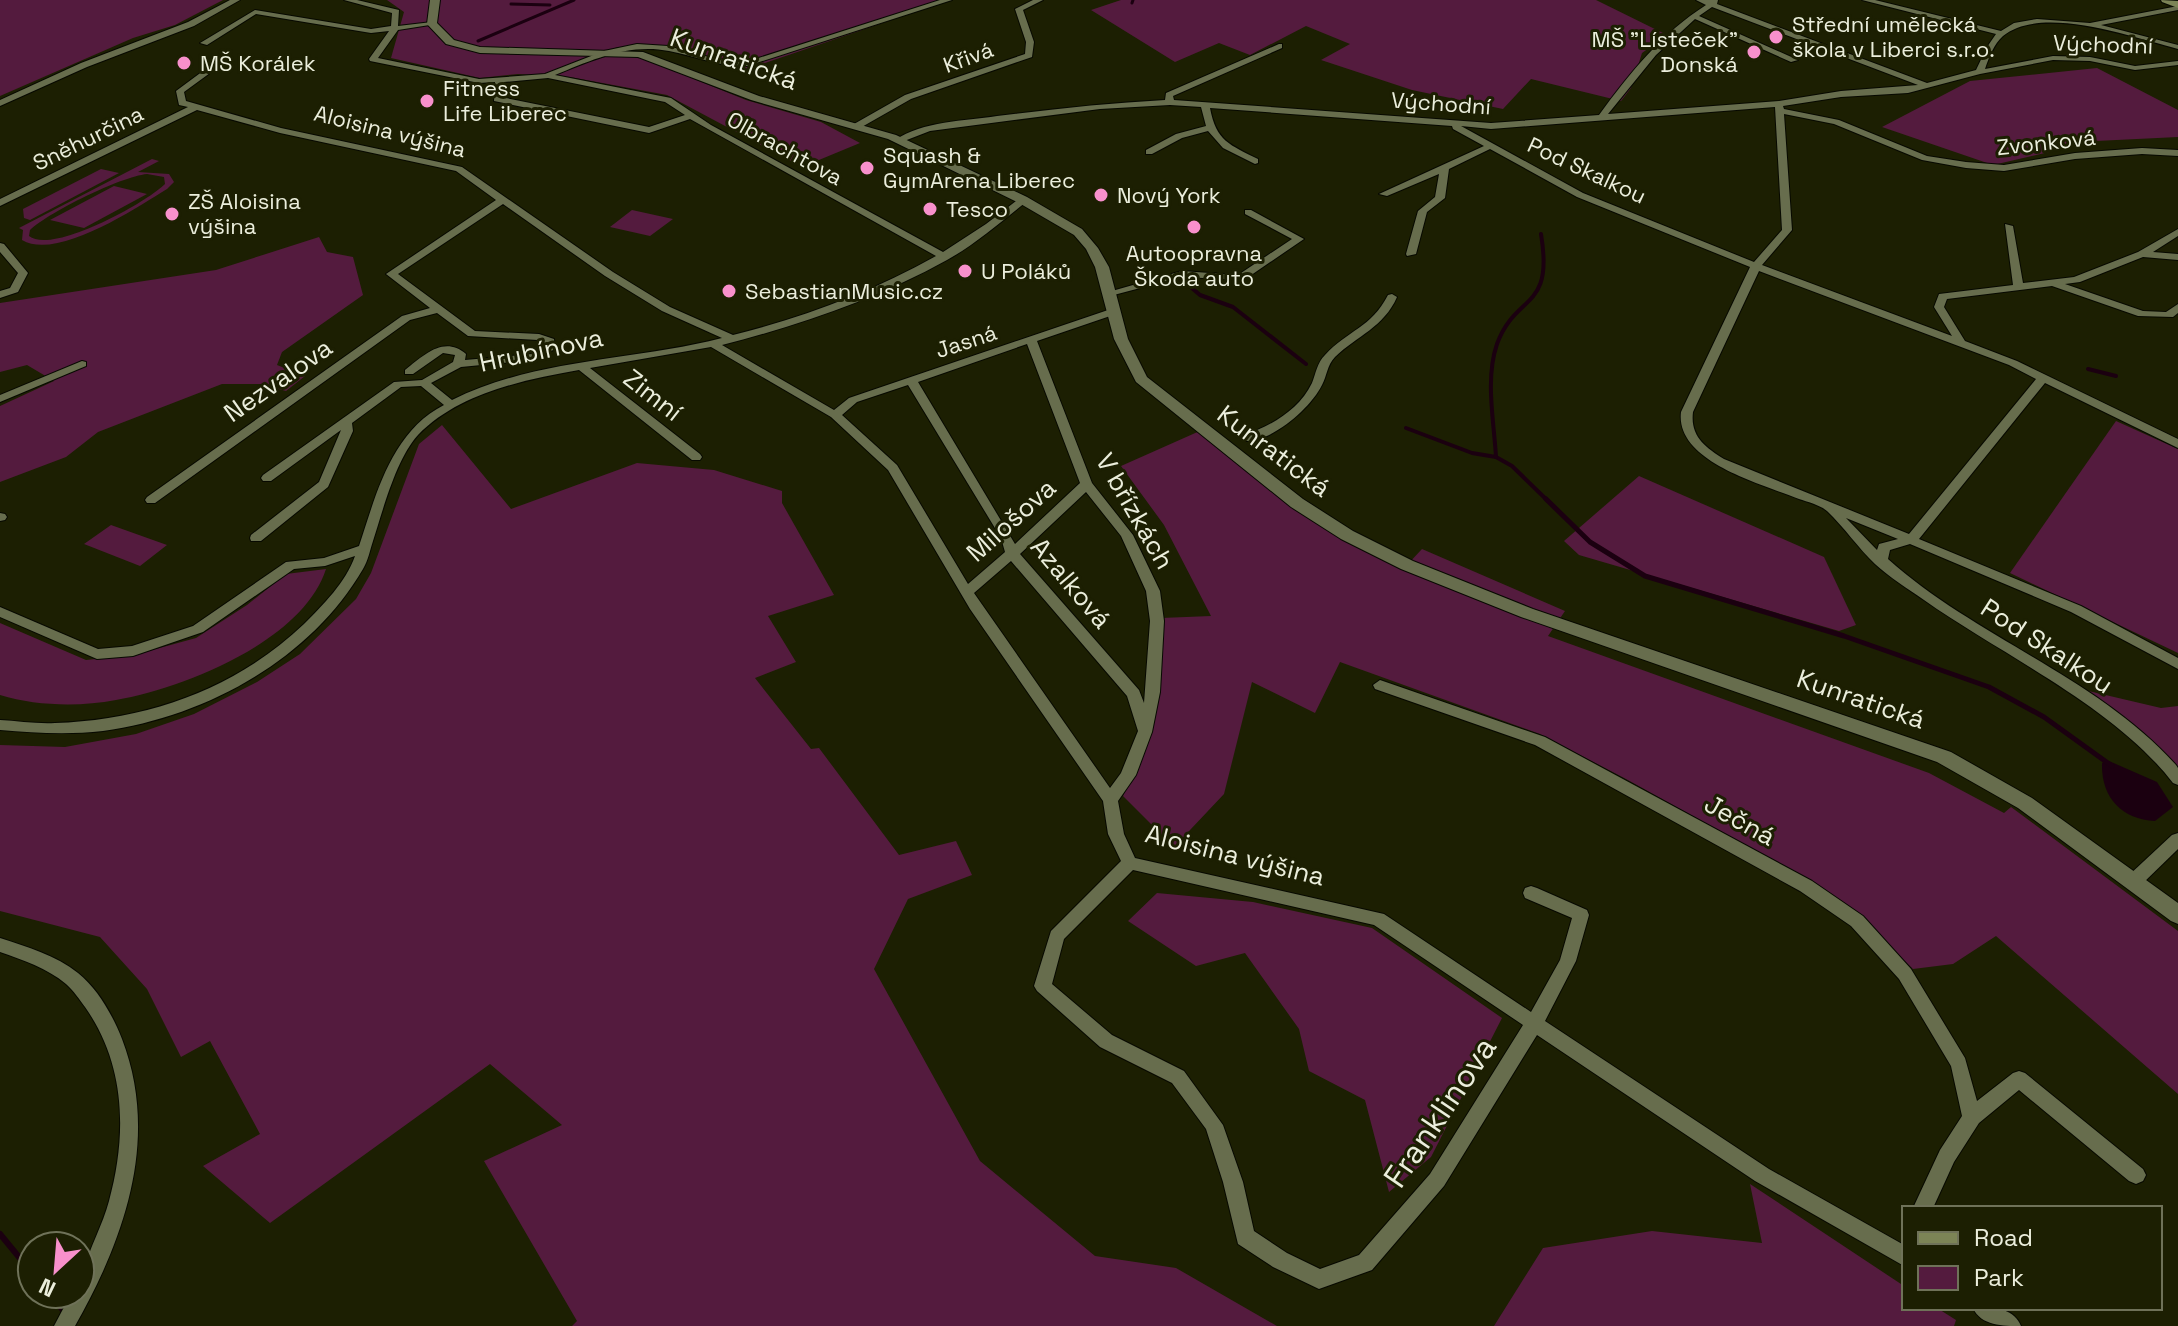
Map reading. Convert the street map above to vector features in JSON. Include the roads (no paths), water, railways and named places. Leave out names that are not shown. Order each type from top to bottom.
[{"type":"main road","points":[[2166,0],[2178,7]]},
{"type":"street","points":[[0,103],[84,65],[191,24],[236,0]]},
{"type":"street","points":[[348,0],[394,10],[398,18],[394,30]]},
{"type":"street","points":[[204,43],[255,12],[371,31],[432,24],[435,0]]},
{"type":"street","name":"Olbrachtova","points":[[394,30],[373,59],[447,77],[500,80],[548,76],[618,51],[647,46],[727,65],[747,64],[948,0]]},
{"type":"street","name":"Křivá","points":[[857,126],[908,97],[1029,55],[1030,42],[1019,9],[1039,0]]},
{"type":"street","points":[[1866,0],[2001,33],[1988,50],[1980,72]]},
{"type":"street","points":[[1602,117],[1644,58],[1709,2],[1926,85]]},
{"type":"street","points":[[2090,26],[2178,7]]},
{"type":"street","points":[[1693,16],[1794,60]]},
{"type":"street","name":"Východní","points":[[2001,33],[2035,21],[2090,26],[2178,47]]},
{"type":"street","name":"Kunratická","points":[[432,24],[450,42],[480,50],[618,51],[665,62],[755,98],[899,140],[1023,200],[1078,232],[1092,248],[1110,293],[1130,363],[1141,379],[1297,503],[1347,535],[1407,565],[1527,613],[1944,757],[2025,803],[2178,915]]},
{"type":"street","points":[[1170,102],[1169,95],[1279,46]]},
{"type":"street","name":"Východní","points":[[899,140],[928,129],[1100,106],[1170,102],[1491,126],[1781,107],[1814,97],[1926,85],[2053,58],[2090,59],[2135,68],[2178,63]]},
{"type":"street","points":[[194,108],[182,103],[180,91],[206,73]]},
{"type":"street","name":"Olbrachtova","points":[[548,76],[668,100],[691,116],[945,257]]},
{"type":"street","name":"Olbrachtova","points":[[500,80],[497,99],[649,130],[691,116]]},
{"type":"street","points":[[1205,104],[1209,128],[1215,141],[1255,161]]},
{"type":"street","name":"Zvonková","points":[[1781,107],[1849,126],[1925,158],[1966,165],[2004,168],[2075,156],[2142,151],[2178,153]]},
{"type":"street","name":"Pod Skalkou","points":[[1781,107],[1787,230],[1756,266],[1687,412],[1687,431],[1695,443],[1720,462],[2076,609],[2178,664]]},
{"type":"street","name":"Aloisina výšina","points":[[194,108],[459,169],[666,309],[730,338]]},
{"type":"street","name":"Sněhurčina","points":[[0,203],[194,108]]},
{"type":"street","name":"Pod Skalkou","points":[[1452,124],[1580,195],[1756,266],[1960,341],[2178,444]]},
{"type":"street","points":[[1149,152],[1179,136],[1209,128]]},
{"type":"street","name":"Pod Skalkou","points":[[1384,194],[1490,146]]},
{"type":"street","points":[[1411,254],[1423,211],[1440,198],[1445,168]]},
{"type":"street","points":[[267,478],[398,384],[424,383],[458,364],[534,357],[550,349],[550,341],[539,337],[472,334],[391,274],[502,200]]},
{"type":"street","name":"Hrubínova","points":[[0,725],[73,728],[124,721],[180,706],[229,686],[273,659],[322,616],[347,586],[407,442],[450,404],[488,387],[713,344],[832,306],[945,257],[1023,200]]},
{"type":"street","points":[[1110,293],[1182,274],[1240,278],[1299,239],[1248,212]]},
{"type":"street","points":[[2008,226],[2018,285]]},
{"type":"street","points":[[1960,341],[1939,307],[1943,296],[2076,280],[2142,254],[2178,232]]},
{"type":"street","points":[[0,246],[23,273],[14,290],[0,295]]},
{"type":"street","points":[[2142,254],[2178,257]]},
{"type":"street","points":[[2053,283],[2142,314],[2169,315],[2178,307]]},
{"type":"street","points":[[1247,438],[1278,427],[1316,386],[1329,357],[1362,333],[1392,297]]},
{"type":"street","name":"Nezvalova","points":[[151,500],[406,318],[438,309]]},
{"type":"street","name":"Jasná","points":[[835,415],[853,400],[1115,311]]},
{"type":"street","name":"V břízkách","points":[[1031,340],[1086,484],[1127,535],[1153,591],[1157,621],[1153,692],[1145,732],[1128,775],[1110,800]]},
{"type":"street","name":"Aloisina výšina","points":[[713,344],[835,415],[893,468],[967,592],[1110,800],[1116,834],[1130,863],[1378,919],[1762,1175],[1902,1252]]},
{"type":"street","points":[[409,372],[440,349],[454,349],[461,354],[458,364]]},
{"type":"street","points":[[0,399],[82,364]]},
{"type":"street","name":"Zimní","points":[[583,368],[696,457]]},
{"type":"street","points":[[1881,563],[1884,547],[1911,540],[2043,378]]},
{"type":"street","name":"Azalková","points":[[911,380],[1007,538],[1012,553],[1134,694],[1145,732]]},
{"type":"street","points":[[424,383],[450,404]]},
{"type":"street","points":[[256,538],[324,484],[347,431],[346,422]]},
{"type":"street","name":"Milošova","points":[[967,592],[1086,484]]},
{"type":"street","name":"Pod Skalkou","points":[[1832,510],[1893,575],[2087,699],[2158,755],[2178,779]]},
{"type":"street","points":[[0,612],[97,654],[133,651],[198,629],[291,565],[325,562],[364,549]]},
{"type":"street","name":"Ječná","points":[[1380,685],[1540,741],[1806,886],[1857,921],[1905,974],[1959,1064],[1972,1117]]},
{"type":"street","points":[[2134,881],[2178,839]]},
{"type":"street","name":"Franklinova","points":[[1130,863],[1057,936],[1043,986],[1106,1041],[1178,1077],[1214,1125],[1233,1182],[1245,1237],[1280,1260],[1319,1279],[1365,1263],[1437,1180],[1535,1022]]},
{"type":"street","points":[[1531,893],[1581,915],[1568,961],[1535,1022]]},
{"type":"street","points":[[0,945],[53,965],[80,985],[99,1012],[126,1075],[130,1132],[127,1167],[115,1220],[90,1286],[64,1326]]},
{"type":"street","points":[[1924,1206],[1947,1156],[1972,1117],[2019,1079],[2136,1175]]},
{"type":"street","points":[[1986,1310],[2011,1326]]},
{"type":"waterway","points":[[478,41],[574,0]]},
{"type":"waterway","points":[[511,4],[550,5]]},
{"type":"waterway","points":[[1496,457],[1491,400],[1493,357],[1505,328],[1538,289],[1544,259],[1541,234]]},
{"type":"waterway","points":[[1180,278],[1200,295],[1233,307],[1306,364]]},
{"type":"waterway","points":[[2088,369],[2116,376]]},
{"type":"waterway","points":[[1406,428],[1472,453],[1496,457]]},
{"type":"waterway","points":[[1496,457],[1512,466],[1548,501]]},
{"type":"waterway","points":[[1546,499],[1590,542],[1645,576],[1844,636],[1989,687],[2044,717],[2112,766]]},
{"type":"waterway","points":[[0,1234],[16,1254]]},
{"type":"waterway","points":[[63,1310],[67,1315]]},
{"type":"place","name":"Střední umělecká škola v Liberci s.r.o.","points":[[1776,37]]},
{"type":"place","name":"MŠ \"Lísteček\" Donská","points":[[1754,52]]},
{"type":"place","name":"MŠ Korálek","points":[[184,63]]},
{"type":"place","name":"Fitness Life Liberec","points":[[427,101]]},
{"type":"place","name":"Squash & GymArena Liberec","points":[[867,168]]},
{"type":"place","name":"Nový York","points":[[1101,195]]},
{"type":"place","name":"Tesco","points":[[930,209]]},
{"type":"place","name":"ZŠ Aloisina výšina","points":[[172,214]]},
{"type":"place","name":"Autoopravna Škoda auto","points":[[1194,227]]},
{"type":"place","name":"U Poláků","points":[[965,271]]},
{"type":"place","name":"SebastianMusic.cz","points":[[729,291]]}]
